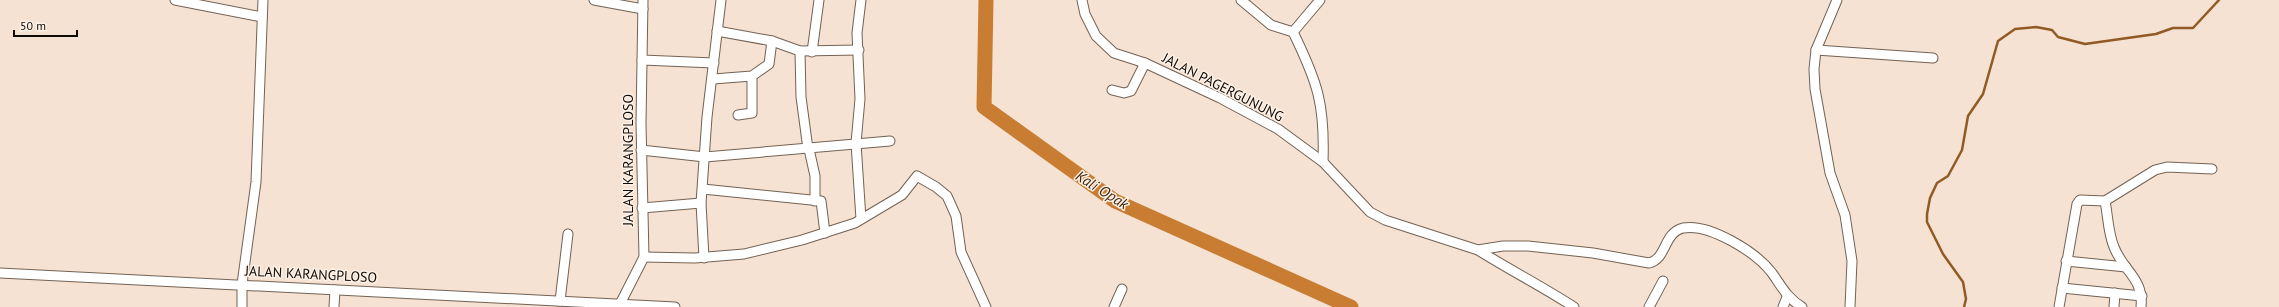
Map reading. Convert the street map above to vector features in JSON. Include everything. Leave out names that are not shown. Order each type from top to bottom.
[{"type":"street","points":[[175,0],[200,2],[262,17]]},
{"type":"street","points":[[242,307],[242,284],[256,182],[263,0]]},
{"type":"street","points":[[594,0],[643,5]]},
{"type":"street","points":[[704,258],[701,203],[707,117],[713,79],[721,0]]},
{"type":"street","points":[[812,52],[820,0]]},
{"type":"street","points":[[861,0],[857,33],[859,50],[860,99],[856,143],[861,219]]},
{"type":"street","name":"JALAN PAGERGUNUNG","points":[[1082,0],[1085,14],[1096,36],[1114,53],[1145,64],[1220,98],[1278,129],[1323,162],[1370,212],[1377,216],[1422,233],[1478,250],[1503,246],[1528,246],[1593,253],[1649,263],[1660,256],[1672,234],[1682,228],[1708,230],[1754,254],[1772,274],[1787,297],[1802,307]]},
{"type":"street","points":[[1293,32],[1320,0]]},
{"type":"street","points":[[1837,0],[1816,50],[1815,89],[1830,173],[1845,215],[1852,261],[1850,307]]},
{"type":"street","points":[[1246,1],[1271,26],[1293,32],[1315,79],[1322,107],[1323,162]]},
{"type":"street","name":"JALAN KARANGPLOSO","points":[[620,304],[644,257],[641,150],[643,5]]},
{"type":"street","points":[[717,31],[772,41],[800,51],[812,52],[859,50]]},
{"type":"street","points":[[713,79],[752,76],[769,64],[772,41]]},
{"type":"street","points":[[1816,50],[1933,58]]},
{"type":"street","points":[[800,51],[801,98],[814,176],[815,200]]},
{"type":"street","points":[[642,60],[714,63]]},
{"type":"street","points":[[1112,90],[1124,93],[1131,91],[1145,64]]},
{"type":"street","points":[[738,115],[752,113],[752,76]]},
{"type":"street","points":[[641,150],[705,158],[890,141]]},
{"type":"street","points":[[2059,307],[2066,261],[2078,202],[2082,199],[2106,201],[2158,168],[2212,169]]},
{"type":"street","points":[[644,257],[704,258],[744,254],[825,233],[861,219],[902,195],[916,176],[936,187],[947,196],[956,216],[961,252],[986,307]]},
{"type":"street","points":[[702,188],[821,201],[825,233]]},
{"type":"street","points":[[2106,201],[2114,247],[2140,286],[2142,296],[2141,307]]},
{"type":"street","points":[[642,208],[701,203]]},
{"type":"street","points":[[560,301],[568,234]]},
{"type":"street","points":[[1478,250],[1574,307]]},
{"type":"street","points":[[2066,261],[2126,267]]},
{"type":"street","name":"JALAN KARANGPLOSO","points":[[0,273],[675,307]]},
{"type":"street","points":[[1649,307],[1663,281]]},
{"type":"street","points":[[2062,288],[2142,296]]},
{"type":"street","points":[[1114,307],[1122,289]]},
{"type":"street","points":[[334,307],[335,290]]},
{"type":"street","points":[[2114,307],[2115,293]]},
{"type":"street","points":[[1783,307],[1787,297]]},
{"type":"waterway","name":"Kali Opak","points":[[986,0],[984,107],[1115,201],[1351,307]]},
{"type":"waterway","points":[[1964,307],[1966,299],[1963,282],[1943,254],[1927,222],[1927,214],[1930,198],[1937,183],[1948,176],[1962,150],[1968,116],[1983,94],[1998,41],[2015,29],[2036,27],[2052,30],[2058,37],[2085,44],[2156,34],[2173,28],[2193,28],[2219,0]]}]
